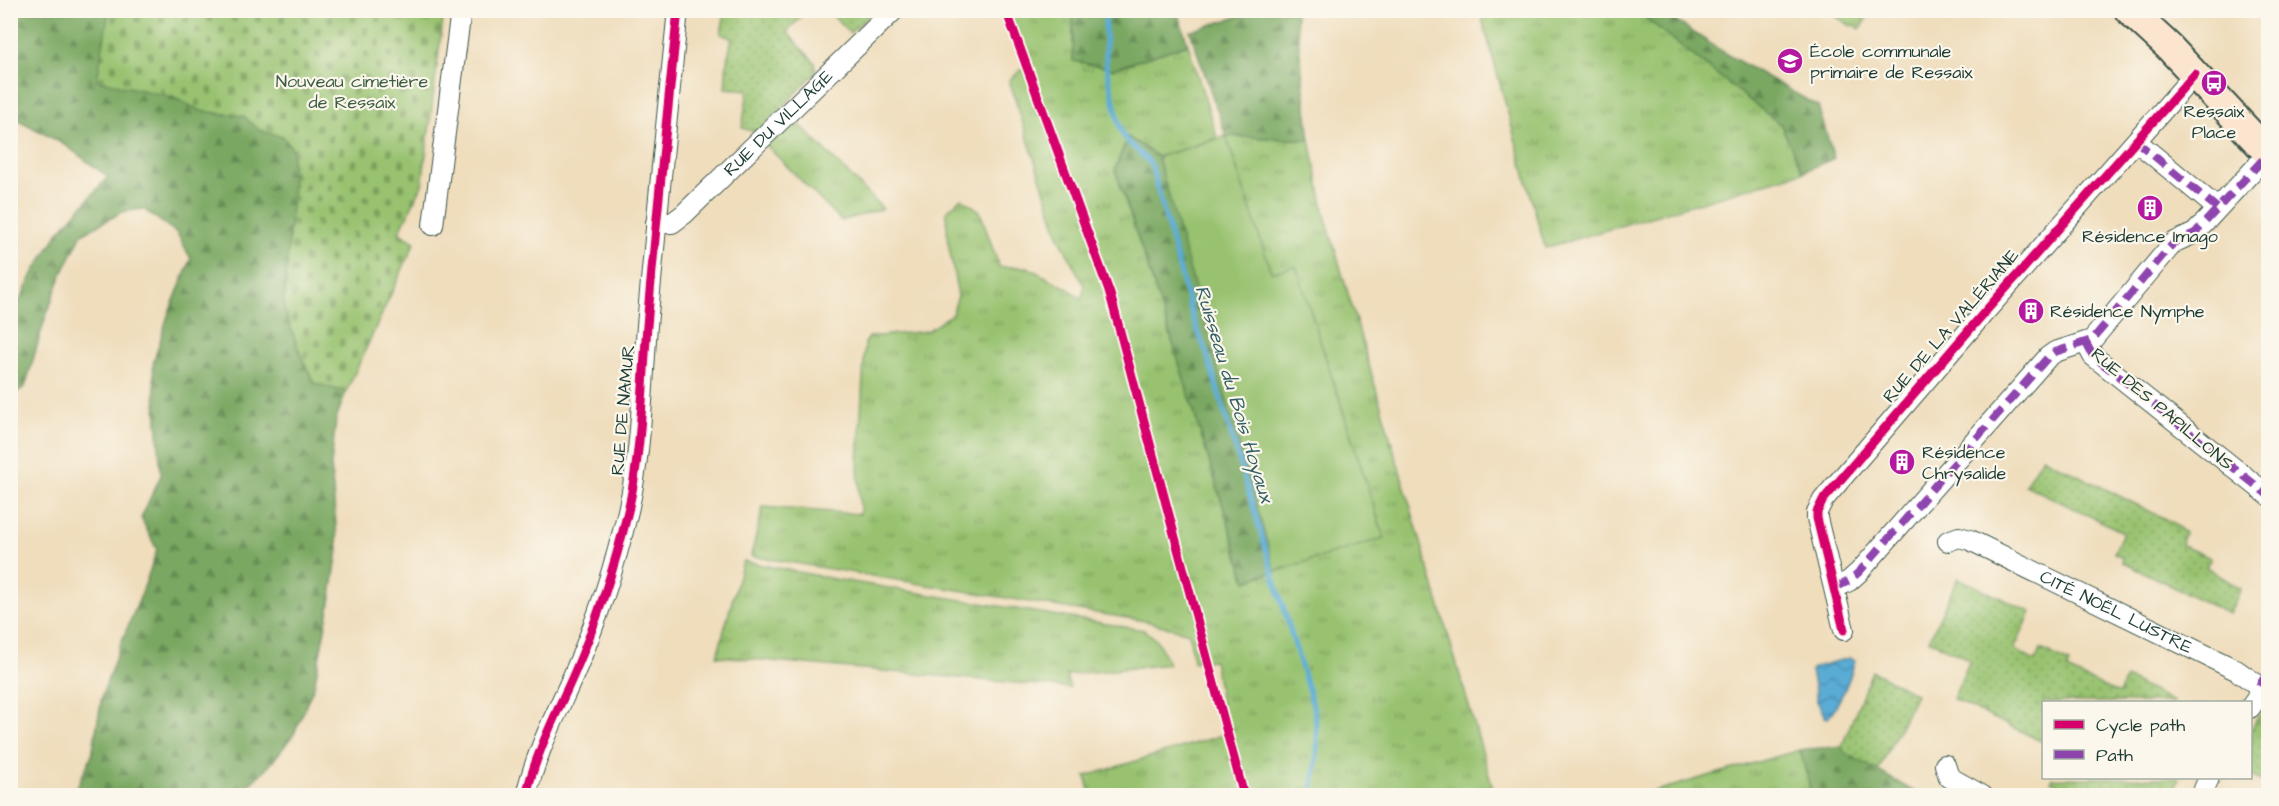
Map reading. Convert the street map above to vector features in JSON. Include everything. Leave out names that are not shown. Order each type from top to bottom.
[{"type":"street","points":[[433,225],[461,10]]},
{"type":"street","name":"RUE DE NAMUR","points":[[526,795],[541,746],[595,622],[614,567],[628,510],[640,441],[641,393],[678,10]]},
{"type":"street","name":"RUE DU VILLAGE","points":[[656,223],[672,223],[684,214],[894,10]]},
{"type":"street","points":[[1835,588],[1849,581],[1859,572],[2048,357],[2055,352],[2086,344],[2092,340],[2169,248],[2175,242],[2195,233],[2268,154],[2169,46],[2129,10]]},
{"type":"street","name":"RUE DE LA VALÉRIANE","points":[[1844,630],[1817,518],[1822,501],[2195,74]]},
{"type":"street","points":[[2136,141],[2217,208]]},
{"type":"street","name":"RUE DES PAPILLONS","points":[[2086,344],[2093,356],[2268,495]]},
{"type":"street","name":"CITÉ NOËL LUSTRE","points":[[1948,541],[1959,537],[1970,540],[2236,670],[2264,679],[2252,705]]},
{"type":"street","points":[[1945,765],[1949,777],[1983,795]]},
{"type":"street","points":[[2204,795],[2208,779]]},
{"type":"green space","points":[[1260,10],[1295,11],[1310,140],[1226,136],[1190,31]]},
{"type":"green space","points":[[11,11],[109,11],[97,80],[173,97],[201,111],[244,116],[259,130],[283,137],[292,148],[293,184],[284,308],[300,353],[314,383],[346,392],[336,419],[331,465],[338,550],[314,686],[294,734],[269,766],[238,795],[73,795],[92,755],[102,696],[157,550],[141,518],[161,475],[153,364],[168,315],[191,259],[177,233],[143,209],[122,212],[82,234],[61,276],[44,322],[25,387],[13,394],[10,392],[11,318],[34,272],[58,233],[108,177],[65,145],[15,118],[11,128]]},
{"type":"green space","name":"Nouveau cimetière de Ressaix","points":[[109,11],[444,11],[422,185],[399,233],[415,242],[346,392],[314,383],[300,353],[284,308],[293,185],[292,148],[283,137],[259,130],[244,116],[201,111],[173,97],[97,80]]},
{"type":"green space","points":[[725,11],[806,11],[787,32],[815,63],[816,72],[757,133],[742,128],[748,90],[725,88],[727,60],[732,39],[721,34]]},
{"type":"green space","points":[[828,11],[874,11],[850,33]]},
{"type":"green space","points":[[1007,11],[1073,11],[1073,60],[1113,69],[1188,44],[1217,138],[1158,157],[1128,137],[1115,169],[1171,337],[1246,581],[1384,537],[1296,267],[1271,272],[1226,136],[1310,140],[1325,215],[1495,795],[1090,795],[1086,776],[1226,734],[1214,660],[1193,662],[1189,633],[1145,621],[751,556],[763,507],[860,514],[858,463],[865,343],[869,337],[927,331],[952,314],[958,296],[948,242],[946,212],[961,198],[980,211],[999,267],[1027,267],[1067,288],[1082,299],[1084,286],[1060,239],[1009,80],[1029,64]]},
{"type":"green space","points":[[1073,11],[1177,11],[1188,44],[1113,69],[1073,61]]},
{"type":"green space","points":[[1480,11],[1637,11],[1781,125],[1803,172],[1545,248]]},
{"type":"green space","points":[[1637,11],[1661,11],[1726,54],[1818,106],[1834,158],[1803,172],[1781,125]]},
{"type":"green space","points":[[1837,11],[1871,11],[1860,29],[1834,15]]},
{"type":"green space","points":[[794,119],[883,209],[841,221],[767,146]]},
{"type":"green space","points":[[1226,136],[1271,272],[1296,266],[1384,538],[1275,571],[1158,157]]},
{"type":"green space","points":[[1128,137],[1158,157],[1275,571],[1246,581],[1171,337],[1115,169]]},
{"type":"green space","points":[[2042,457],[2173,523],[2185,533],[2181,545],[2211,558],[2206,567],[2241,589],[2229,614],[2122,562],[2123,557],[2114,553],[2123,532],[2025,485]]},
{"type":"green space","points":[[743,561],[834,579],[1144,630],[1157,640],[1169,664],[1066,675],[1070,688],[717,656]]},
{"type":"green space","points":[[1958,578],[2031,612],[2014,650],[2035,661],[2041,649],[2069,663],[2067,670],[2119,694],[2126,678],[2172,701],[2042,701],[2042,742],[1953,699],[1970,660],[1929,640]]},
{"type":"green space","points":[[1872,671],[1916,694],[1878,771],[1844,752],[1842,746]]},
{"type":"green space","points":[[2268,698],[2268,785],[2252,776],[2252,728]]},
{"type":"green space","points":[[1842,746],[1845,752],[1920,795],[1812,795],[1800,750]]},
{"type":"green space","points":[[1800,750],[1812,795],[1638,796]]},
{"type":"green space","points":[[2052,779],[2180,779],[2172,795],[2082,795],[2051,781]]},
{"type":"water","points":[[1849,658],[1855,660],[1848,683],[1833,711],[1828,718],[1825,717],[1817,701],[1811,671],[1815,667]]},
{"type":"waterway","name":"Ruisseau du Bois Hoyaux","points":[[1107,10],[1106,65],[1120,128],[1125,139],[1151,164],[1193,319],[1206,351],[1314,709],[1317,752],[1311,796]]},
{"type":"marked path","points":[[2136,141],[2217,208]]},
{"type":"marked path","points":[[1835,588],[1849,581],[1859,572],[2048,357],[2055,352],[2092,340],[2169,248],[2175,242],[2195,233],[2268,154]]},
{"type":"marked path","points":[[2086,343],[2093,356],[2268,495]]},
{"type":"marked path","points":[[2259,686],[2268,672]]},
{"type":"cycle path","points":[[526,796],[541,749],[598,614],[633,488],[639,442],[650,287],[678,10]]},
{"type":"cycle path","points":[[1006,10],[1110,294],[1244,796]]},
{"type":"cycle path","points":[[1844,630],[1817,518],[1817,512],[1823,500],[1983,314],[2195,74]]},
{"type":"place","name":"École communale primaire de Ressaix","points":[[1790,61]]},
{"type":"place","name":"Ressaix Place","points":[[2214,83]]},
{"type":"place","name":"Résidence Imago","points":[[2150,208]]},
{"type":"place","name":"Résidence Nymphe","points":[[2031,311]]},
{"type":"place","name":"Résidence Chrysalide","points":[[1902,462]]}]
